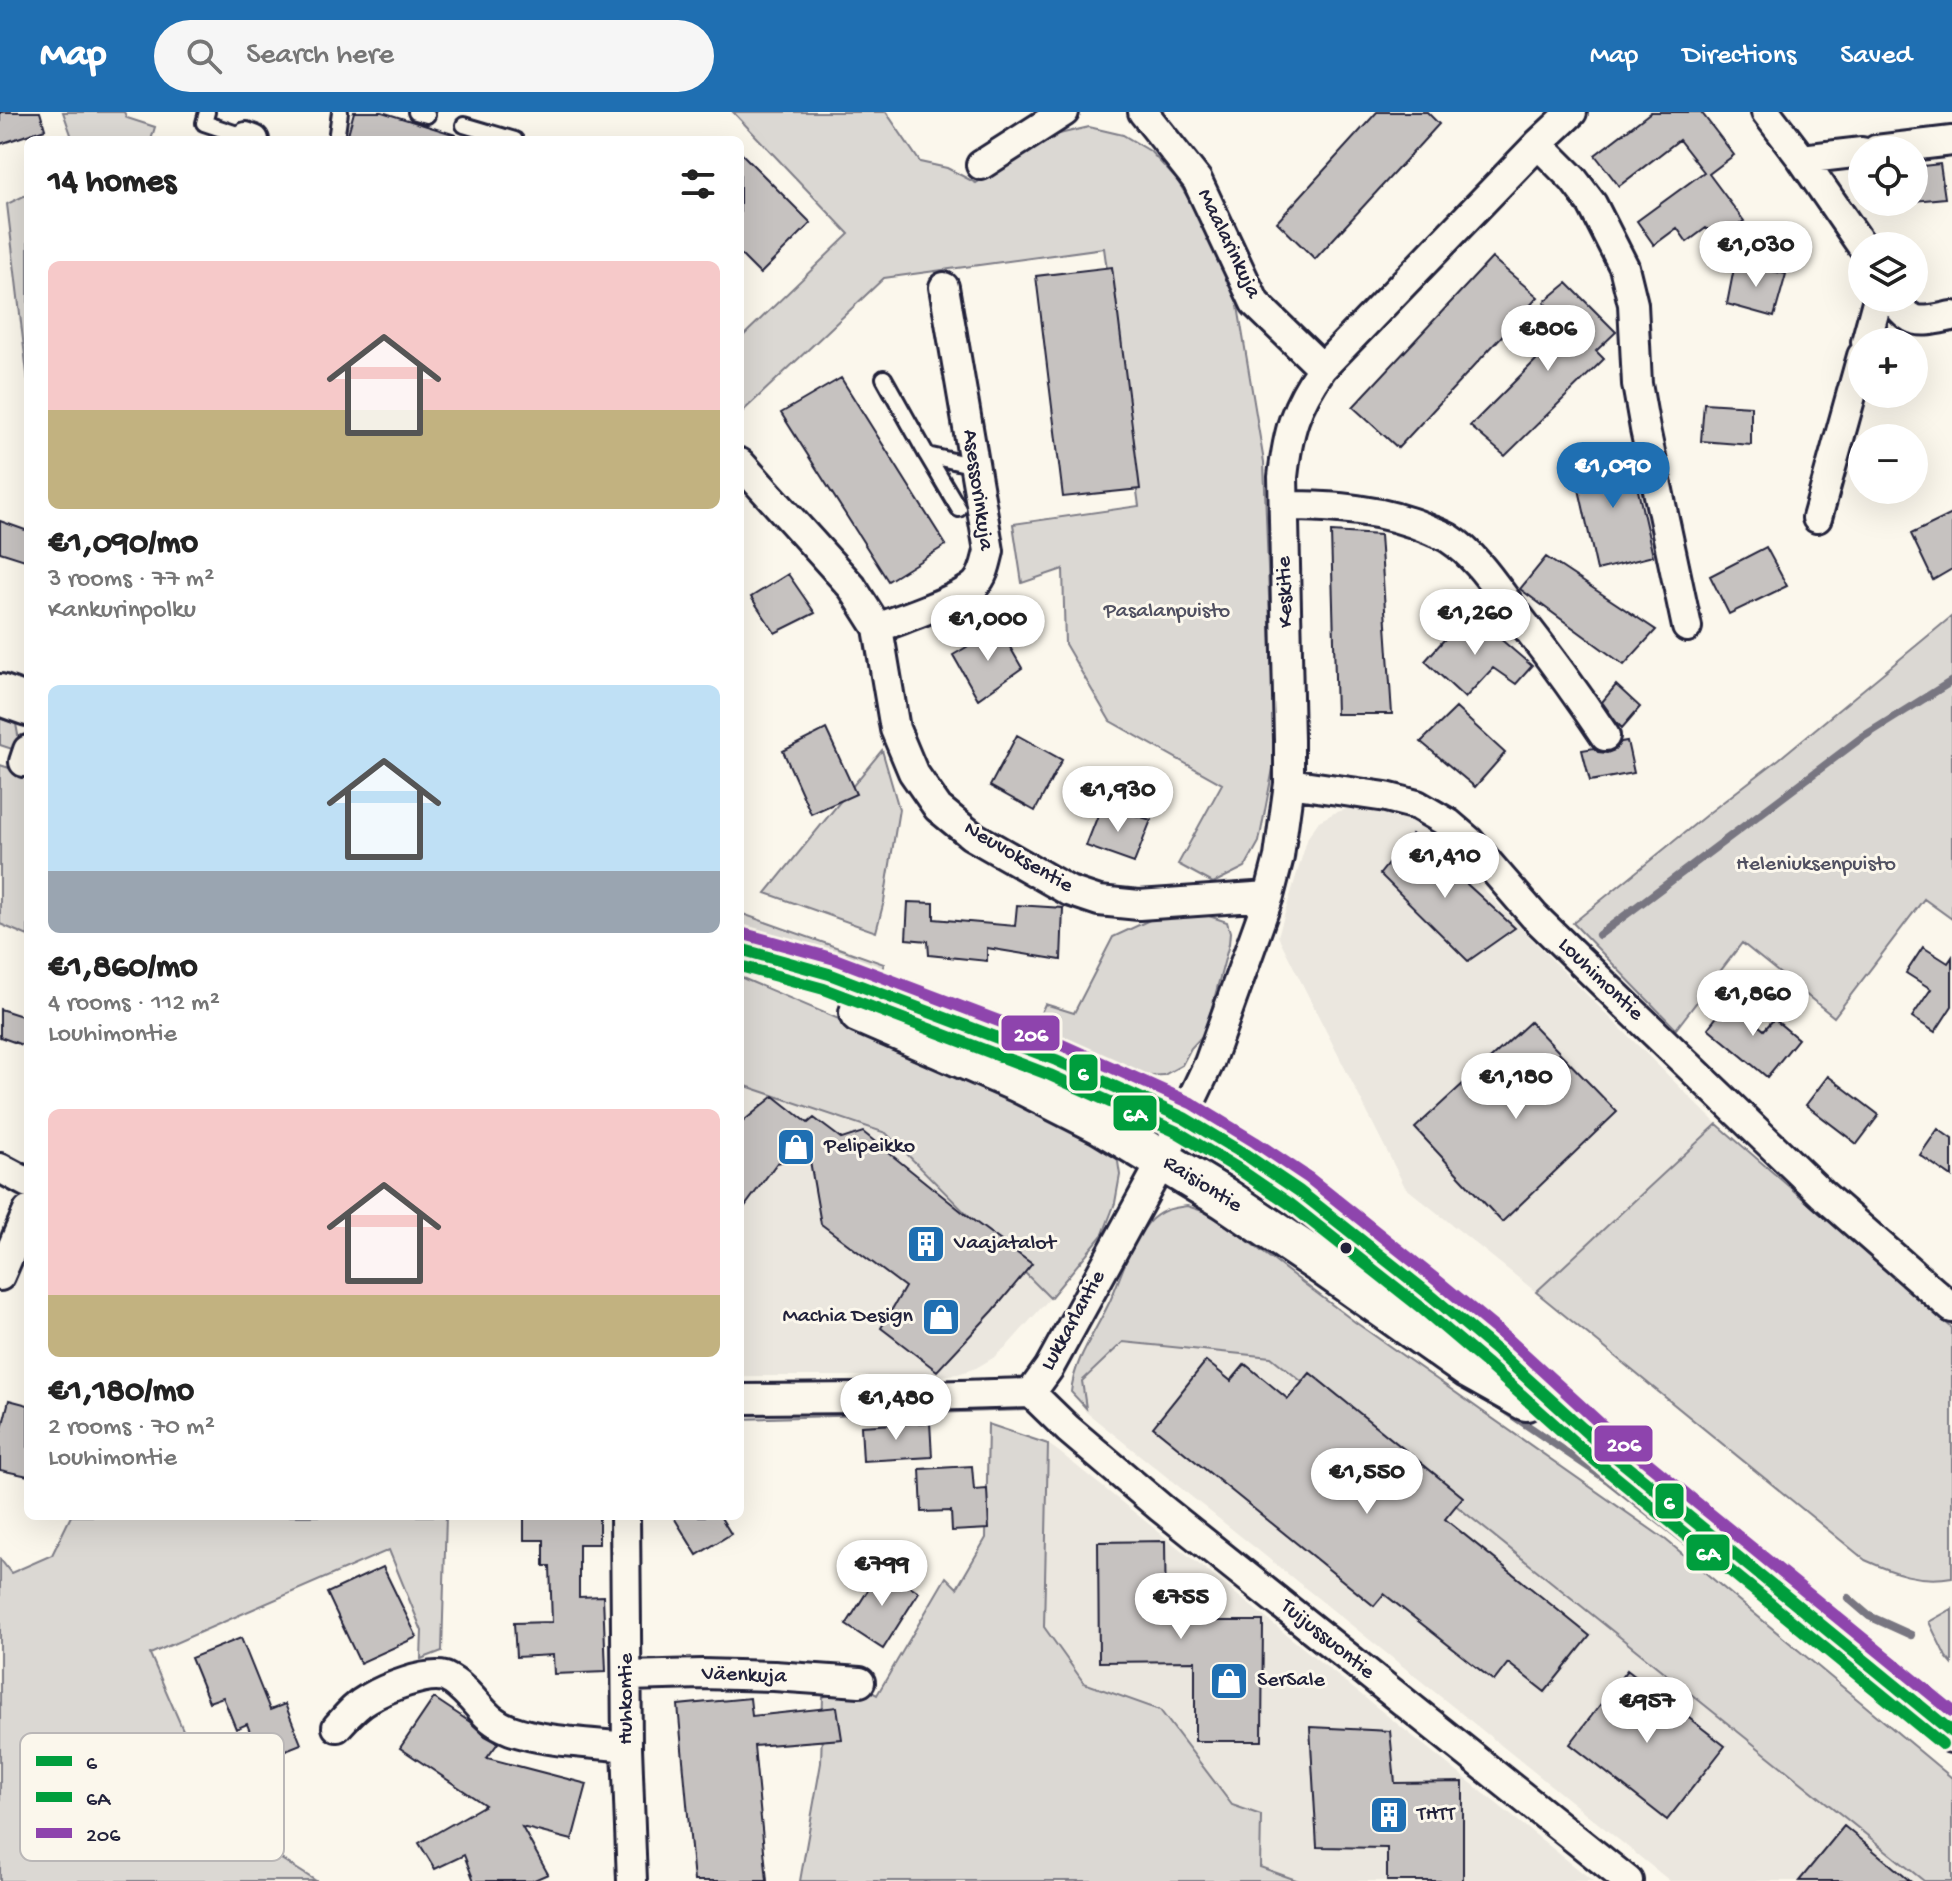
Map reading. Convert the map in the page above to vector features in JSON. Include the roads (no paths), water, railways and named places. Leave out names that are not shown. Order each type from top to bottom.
[{"type":"main road","points":[[0,695],[24,704]]},
{"type":"main road","name":"Raisiontie","points":[[744,953],[829,974],[1056,1060],[1184,1118],[1246,1155],[1299,1191],[1429,1294],[1595,1440],[1952,1732]]},
{"type":"main road","name":"Raisiontie","points":[[744,954],[823,996],[1019,1082],[1102,1124],[1224,1198],[1469,1368],[1595,1440]]},
{"type":"street","points":[[981,165],[1064,112]]},
{"type":"street","name":"Maalarinkuja","points":[[1143,112],[1197,180],[1255,303],[1322,368]]},
{"type":"street","name":"Keskitie","points":[[1163,1160],[1209,1063],[1269,896],[1279,857],[1289,783],[1283,477],[1287,446],[1304,393],[1322,368],[1572,112]]},
{"type":"street","points":[[1766,112],[1852,232]]},
{"type":"street","points":[[1928,144],[1952,141]]},
{"type":"street","points":[[1538,144],[1573,179],[1592,204],[1624,267],[1633,304],[1637,384],[1687,627]]},
{"type":"street","points":[[1802,159],[1848,154]]},
{"type":"street","name":"Asessorinkuja","points":[[878,628],[960,595],[977,583],[985,570],[989,551],[944,287]]},
{"type":"street","points":[[1902,312],[1912,319],[1926,321],[1952,316]]},
{"type":"street","points":[[1817,518],[1848,406]]},
{"type":"street","name":"Neuvoksentie","points":[[744,467],[852,587],[878,628],[895,729],[913,772],[938,808],[971,835],[1069,891],[1099,901],[1139,905],[1269,896]]},
{"type":"street","points":[[1284,506],[1375,511],[1414,522],[1448,538],[1470,555],[1490,579],[1568,681],[1605,736]]},
{"type":"street","name":"Louhimontie","points":[[1289,783],[1386,797],[1417,805],[1448,823],[1469,841],[1534,916],[1822,1194],[1952,1308]]},
{"type":"street","name":"Lukkarlantie","points":[[744,1399],[1031,1393],[1049,1368],[1163,1160]]},
{"type":"street","points":[[0,1168],[24,1181]]},
{"type":"street","points":[[0,1276],[24,1220]]},
{"type":"street","name":"Tuijussuontie","points":[[1031,1393],[1068,1429],[1161,1508],[1628,1881]]},
{"type":"street","name":"Huhkontie","points":[[625,1520],[627,1747],[632,1881]]},
{"type":"street","name":"Väenkuja","points":[[627,1676],[702,1674],[860,1682]]},
{"type":"street","points":[[337,1727],[368,1698],[408,1681],[444,1677],[460,1686],[488,1718],[510,1730],[531,1736],[627,1747]]},
{"type":"lane","points":[[207,112],[204,123],[241,136]]},
{"type":"lane","points":[[337,136],[340,112]]},
{"type":"lane","points":[[464,125],[501,136]]},
{"type":"lane","points":[[884,378],[959,509]]},
{"type":"lane","points":[[927,455],[975,466]]},
{"type":"waterway","points":[[1599,935],[1861,738],[1952,681]]},
{"type":"waterway","points":[[1500,1407],[1609,1481],[1740,1584]]},
{"type":"waterway","points":[[1848,1598],[1869,1616],[1911,1635]]},
{"type":"place","name":"Pelipeikko","points":[[796,1147]]},
{"type":"place","name":"Vaajatalot","points":[[926,1244]]},
{"type":"place","name":"Machia Design","points":[[941,1317]]},
{"type":"place","name":"SerSale","points":[[1229,1681]]},
{"type":"place","name":"THTT","points":[[1389,1815]]},
{"type":"park label","name":"Pasalanpuisto","points":[[1167,612]]},
{"type":"park label","name":"Heleniuksenpuisto","points":[[1816,865]]}]
